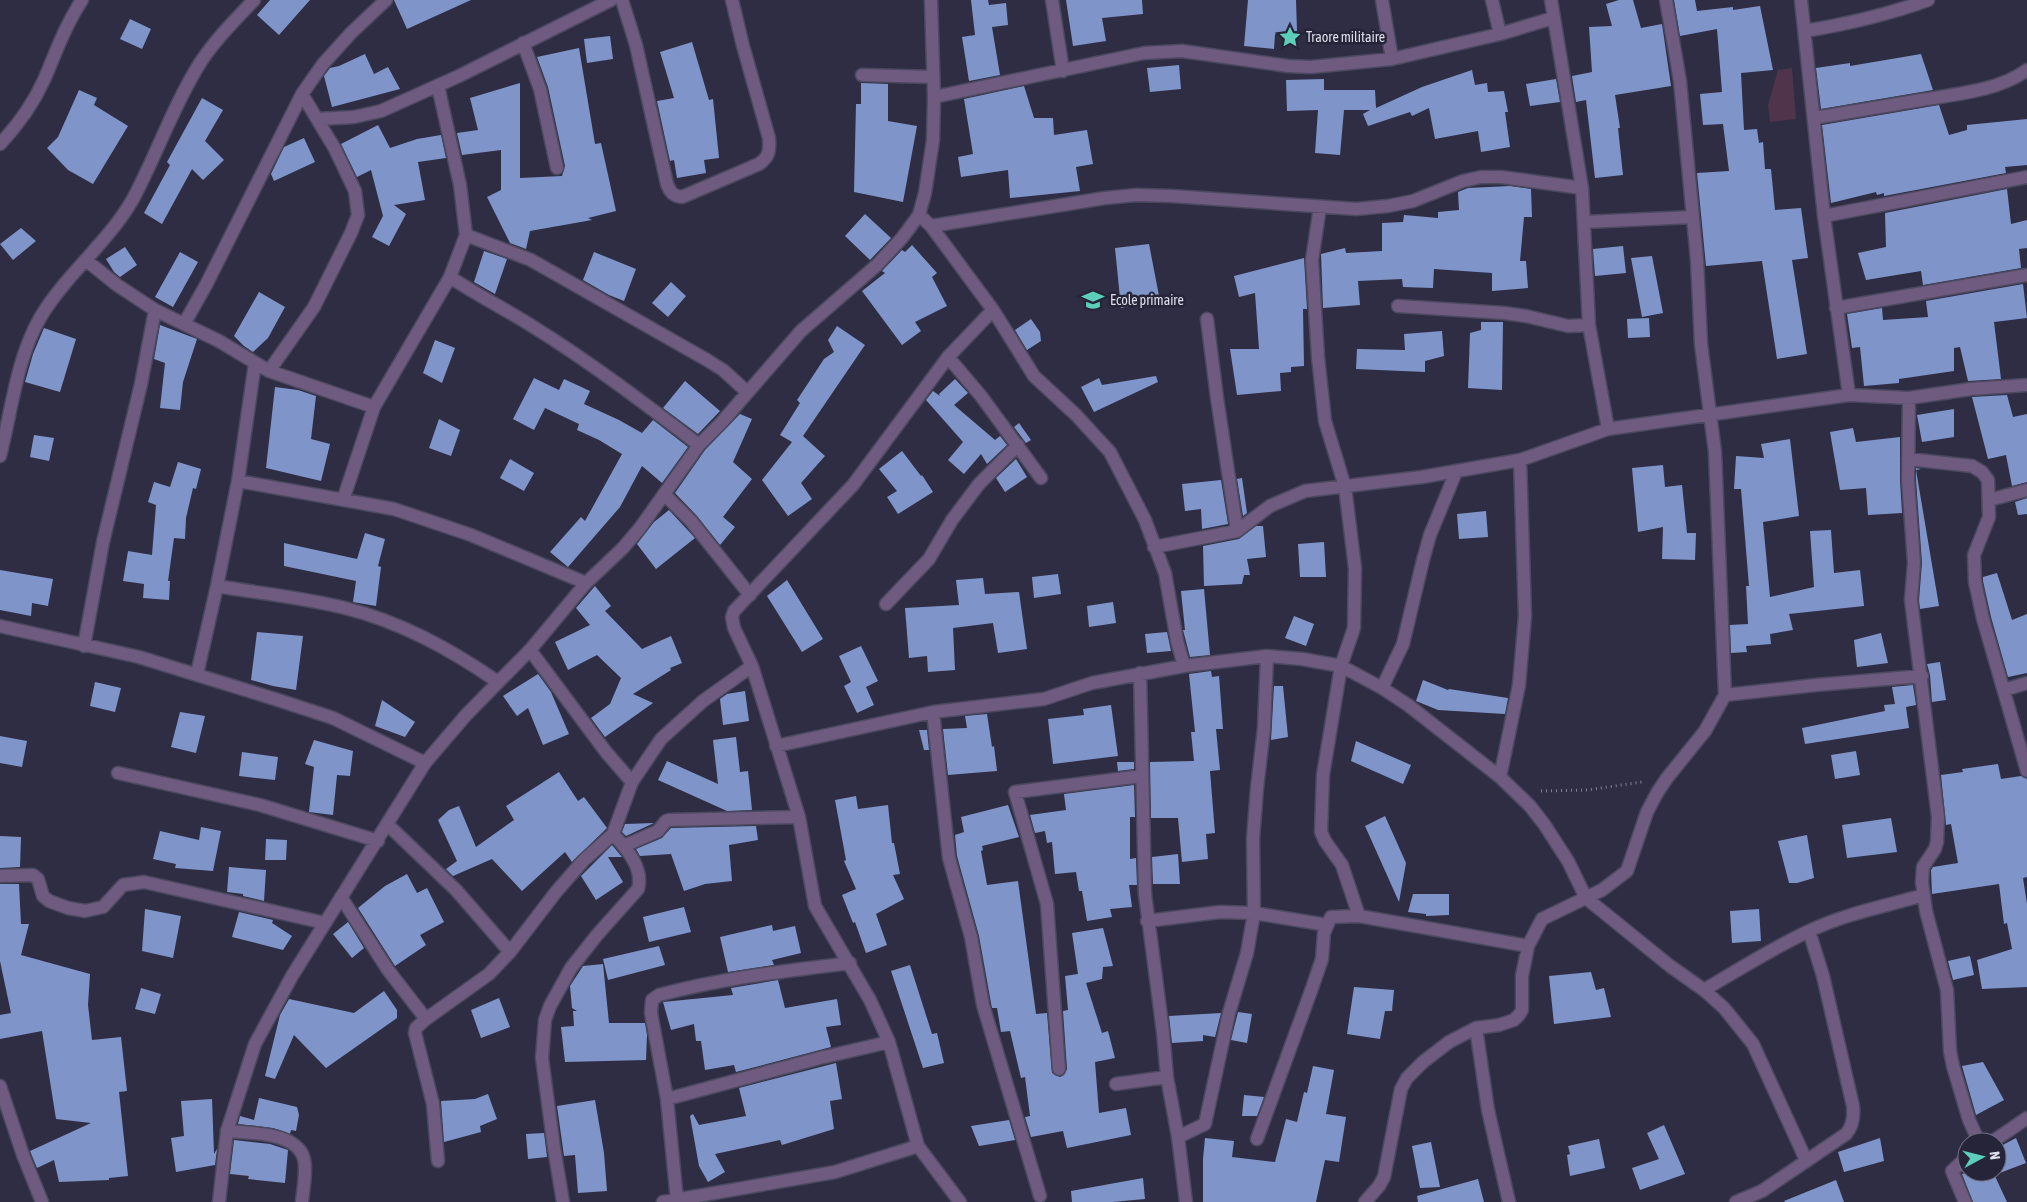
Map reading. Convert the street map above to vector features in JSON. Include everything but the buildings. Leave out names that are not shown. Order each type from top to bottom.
[{"type":"street","points":[[0,144],[17,126],[30,106],[43,81],[68,22],[82,0]]},
{"type":"street","points":[[0,456],[20,368],[28,341],[41,317],[56,295],[87,261],[132,201],[178,101],[200,63],[220,37],[254,0]]},
{"type":"street","points":[[184,324],[210,278],[302,94],[323,64],[386,0]]},
{"type":"street","points":[[318,118],[354,116],[381,111],[438,86],[611,0]]},
{"type":"street","points":[[622,0],[636,45],[667,184],[670,192],[682,197],[759,164],[768,158],[769,138],[732,0]]},
{"type":"street","points":[[219,1202],[228,1131],[255,1044],[292,976],[425,763],[466,715],[530,650],[586,583],[623,548],[699,444],[722,422],[746,391],[800,331],[877,266],[919,215],[930,168],[933,140],[934,97],[931,0]]},
{"type":"street","points":[[1052,0],[1063,71]]},
{"type":"street","points":[[1382,0],[1392,59]]},
{"type":"street","points":[[1492,0],[1500,34]]},
{"type":"street","points":[[1551,0],[1582,188],[1589,325],[1608,429]]},
{"type":"street","points":[[1365,1202],[1380,1186],[1384,1177],[1401,1089],[1407,1078],[1423,1062],[1449,1042],[1476,1028],[1514,1020],[1522,1010],[1522,976],[1528,946],[1542,919],[1602,890],[1627,871],[1647,812],[1667,778],[1705,732],[1725,695],[1715,452],[1701,344],[1696,260],[1680,81],[1666,0]]},
{"type":"street","points":[[1801,0],[1824,216],[1849,395]]},
{"type":"street","points":[[1805,31],[1857,23],[1896,12],[1928,0]]},
{"type":"street","points":[[934,97],[1144,53],[1182,51],[1288,66],[1311,67],[1392,59],[1500,34],[1553,18]]},
{"type":"street","points":[[523,43],[540,89],[557,168]]},
{"type":"street","points":[[1814,118],[1990,86],[2010,81],[2027,70]]},
{"type":"street","points":[[862,75],[933,77]]},
{"type":"street","points":[[343,500],[374,407],[450,277],[466,236],[460,185],[438,86]]},
{"type":"street","points":[[269,371],[314,307],[358,215],[355,191],[318,118],[302,94]]},
{"type":"street","points":[[931,226],[1105,198],[1136,195],[1356,209],[1413,201],[1463,181],[1481,177],[1502,177],[1582,188]]},
{"type":"street","points":[[1824,216],[2027,177]]},
{"type":"street","points":[[1320,207],[1312,260],[1318,357],[1325,421],[1345,486],[1356,568],[1354,628],[1341,666],[1323,775],[1321,832],[1342,865],[1359,916]]},
{"type":"street","points":[[919,215],[931,226],[993,310],[1034,376],[1076,415],[1110,452],[1141,511],[1167,580],[1177,641],[1184,666]]},
{"type":"street","points":[[1585,222],[1692,217]]},
{"type":"street","points":[[466,236],[510,250],[557,274],[707,360],[723,370],[746,391]]},
{"type":"street","points":[[87,261],[117,285],[155,310],[219,341],[269,371],[374,407]]},
{"type":"street","points":[[1836,308],[2027,275]]},
{"type":"street","points":[[450,277],[610,377],[699,444]]},
{"type":"street","points":[[1398,306],[1504,313],[1568,326],[1589,325]]},
{"type":"street","points":[[84,646],[103,542],[141,384],[155,310]]},
{"type":"street","points":[[960,1202],[918,1146],[890,1042],[850,963],[820,917],[812,898],[799,817],[752,666],[734,628],[732,617],[734,611],[853,485],[948,357],[993,310]]},
{"type":"street","points":[[1207,319],[1237,531]]},
{"type":"street","points":[[948,357],[981,396],[1041,478]]},
{"type":"street","points":[[197,674],[218,586],[238,481],[255,363]]},
{"type":"street","points":[[1154,547],[1237,531],[1246,526],[1258,514],[1282,499],[1305,491],[1456,472],[1520,460],[1608,429],[1849,395],[1909,398],[1971,389],[2027,385]]},
{"type":"street","points":[[1909,398],[1908,480],[1914,563],[1911,600],[1914,635],[1922,676],[1938,823],[1935,850],[1922,870],[1921,878],[1926,910],[1947,990],[1950,1051],[1953,1066],[1974,1132]]},
{"type":"street","points":[[886,604],[929,559],[956,514],[979,484],[1018,445]]},
{"type":"street","points":[[1500,777],[1519,685],[1524,625],[1523,517],[1520,460]]},
{"type":"street","points":[[1908,460],[1972,466],[1982,472],[1988,480],[1988,517],[1974,556],[1973,568],[1983,619],[2027,771]]},
{"type":"street","points":[[1382,688],[1403,644],[1430,535],[1456,472]]},
{"type":"street","points":[[238,481],[394,509],[471,535],[586,583]]},
{"type":"street","points":[[1989,500],[2027,490]]},
{"type":"street","points":[[664,494],[691,521],[750,596]]},
{"type":"street","points":[[218,586],[344,607],[382,619],[418,633],[459,655],[498,682]]},
{"type":"street","points":[[0,626],[139,657],[197,674],[333,718],[425,763]]},
{"type":"street","points":[[530,650],[606,752],[632,782]]},
{"type":"street","points":[[1178,1137],[1205,1124],[1229,1013],[1247,954],[1254,913],[1253,839],[1264,728],[1267,656]]},
{"type":"street","points":[[776,746],[933,712],[1044,700],[1092,683],[1184,666],[1267,656],[1302,659],[1341,666],[1382,688],[1408,705],[1500,777],[1530,806],[1544,824],[1568,861],[1586,898],[1670,966],[1704,990],[1739,1025],[1753,1044],[1806,1160]]},
{"type":"street","points":[[438,1161],[433,1104],[415,1035],[416,1029],[426,1019],[489,974],[510,952],[556,892],[583,861],[613,834],[632,782],[661,739],[682,718],[752,666]]},
{"type":"street","points":[[1140,674],[1145,894],[1167,1077],[1178,1137],[1186,1202]]},
{"type":"street","points":[[1725,695],[1922,676]]},
{"type":"street","points":[[2004,690],[2027,683]]},
{"type":"street","points":[[933,712],[949,858],[971,937],[983,1005],[1040,1196]]},
{"type":"street","points":[[118,773],[260,805],[378,841]]},
{"type":"street","points":[[1058,1069],[1048,904],[1015,792],[1142,776]]},
{"type":"street","points":[[624,846],[658,831],[666,821],[670,820],[799,817]]},
{"type":"street","points":[[387,824],[456,890],[510,952]]},
{"type":"street","points":[[564,1202],[554,1148],[542,1058],[545,1020],[550,1006],[570,968],[638,889],[640,881],[635,864],[624,846],[613,834]]},
{"type":"street","points":[[0,876],[33,875],[38,879],[43,896],[48,901],[68,908],[85,911],[103,906],[123,885],[144,882],[325,923]]},
{"type":"street","points":[[1704,990],[1761,956],[1809,931],[1855,914],[1924,895]]},
{"type":"street","points":[[341,897],[388,970],[426,1019]]},
{"type":"street","points":[[1148,921],[1220,912],[1254,913],[1326,924]]},
{"type":"street","points":[[1256,1139],[1322,959],[1326,924],[1331,918],[1359,916],[1528,946]]},
{"type":"street","points":[[1736,1202],[1762,1191],[1846,1134],[1850,1129],[1854,1114],[1822,976],[1809,931]]},
{"type":"street","points":[[677,1200],[667,1099],[651,1013],[650,1004],[653,999],[710,982],[765,973],[850,963]]},
{"type":"street","points":[[1476,1028],[1488,1110],[1508,1202]]},
{"type":"street","points":[[667,1099],[820,1058],[890,1042]]},
{"type":"street","points":[[1116,1084],[1167,1077]]},
{"type":"street","points":[[0,1086],[23,1155],[42,1202]]},
{"type":"street","points":[[2007,1132],[2027,1118]]},
{"type":"street","points":[[228,1131],[279,1138],[295,1144],[302,1152],[304,1160],[302,1202]]},
{"type":"street","points":[[663,1202],[835,1172],[918,1146]]},
{"type":"street","points":[[1957,1166],[1952,1171],[1966,1202]]},
{"type":"path","points":[[1514,791],[1587,790],[1667,778]]},
{"type":"shaded area","points":[[1792,68],[1796,119],[1770,122],[1768,105],[1778,70]]},
{"type":"place","name":"Traore militaire","points":[[1290,37]]},
{"type":"place","name":"Ecole primaire","points":[[1093,300]]}]
